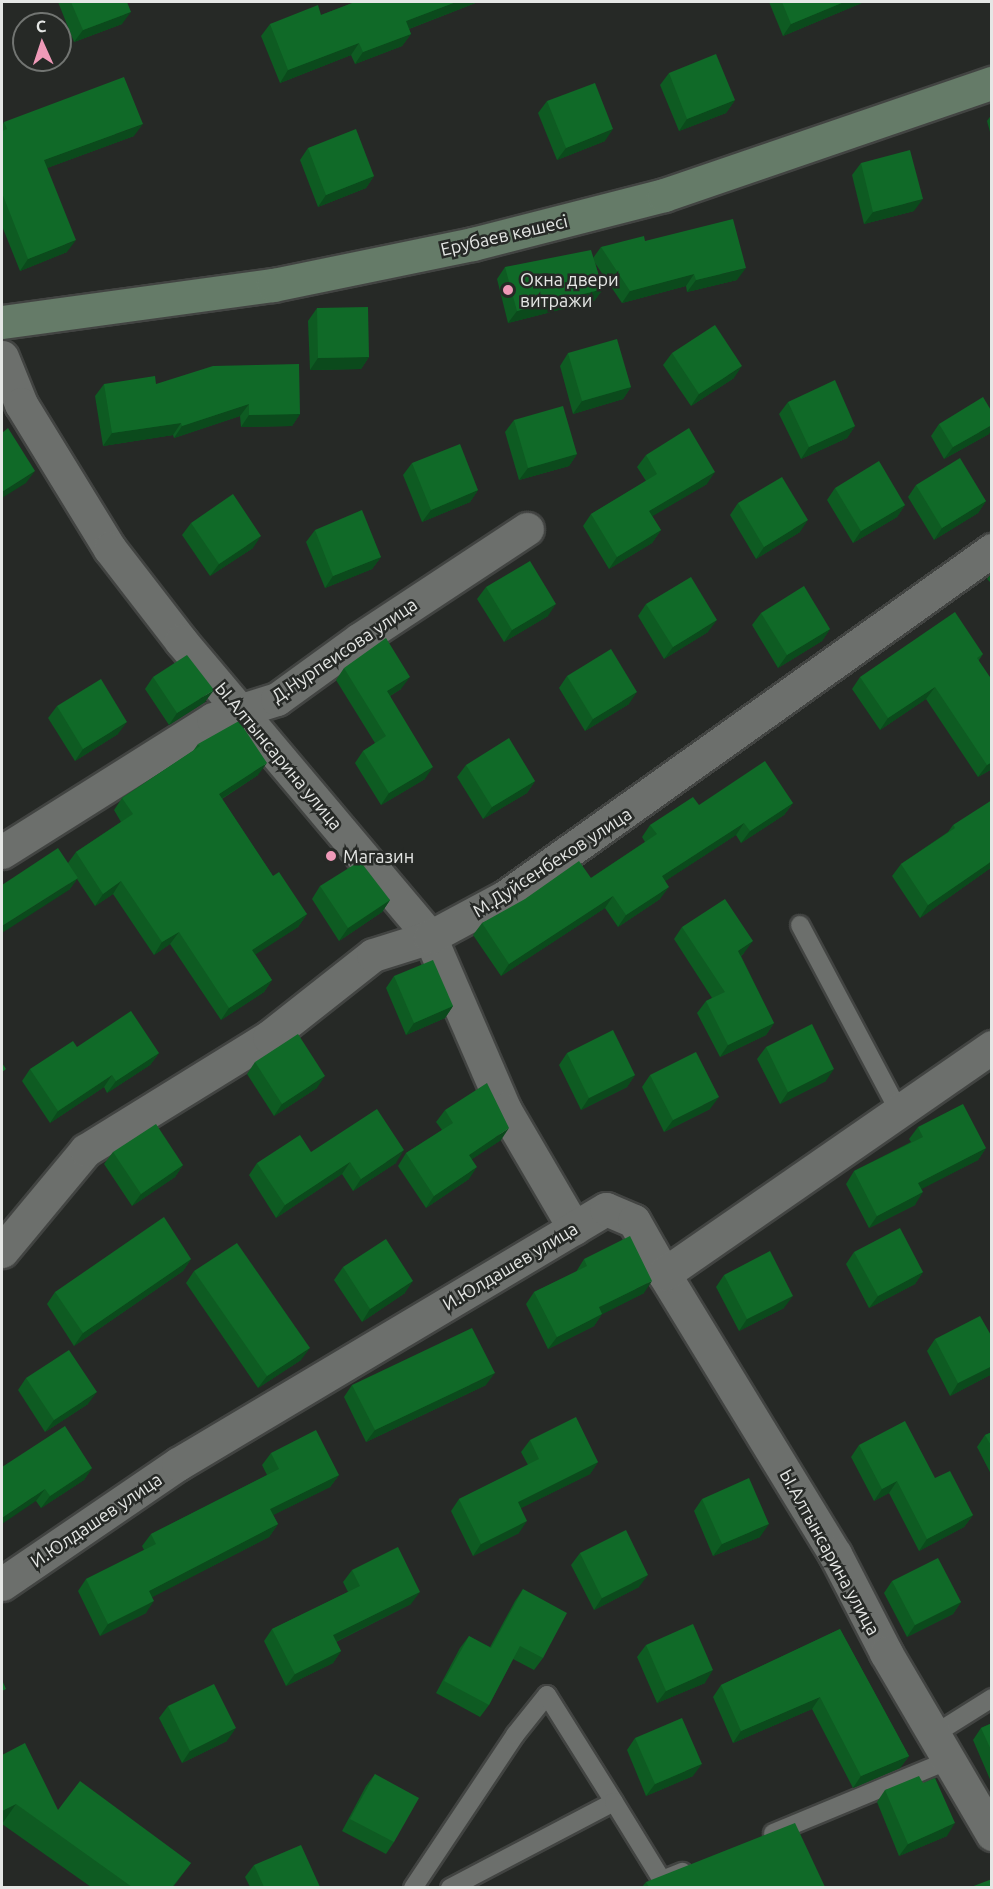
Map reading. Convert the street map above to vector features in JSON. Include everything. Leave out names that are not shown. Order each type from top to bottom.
[{"type":"main road","name":"Ерубаев көшесі","points":[[2,322],[273,285],[473,244],[664,195],[992,83]]},
{"type":"street","name":"Ы.Алтынсарина улица","points":[[2,357],[21,404],[110,549],[181,641],[242,710],[430,937],[505,1110],[574,1228]]},
{"type":"street","name":"Д.Нурпеисова улица","points":[[2,852],[213,719],[277,699],[360,639],[527,529]]},
{"type":"street","name":"М.Дуйсенбеков улица","points":[[2,1251],[86,1150],[269,1037],[373,955],[430,937],[506,896],[992,550]]},
{"type":"street","points":[[664,1274],[992,1047]]},
{"type":"street","name":"И.Юлдашев улица","points":[[2,1584],[178,1464],[606,1209],[634,1221],[664,1274]]},
{"type":"street","name":"Ы.Алтынсарина улица","points":[[664,1274],[835,1554],[941,1748],[992,1834]]},
{"type":"lane","points":[[800,925],[899,1111]]},
{"type":"lane","points":[[413,1887],[515,1735],[547,1695],[662,1880],[695,1866]]},
{"type":"lane","points":[[750,1843],[941,1748],[992,1698]]},
{"type":"lane","points":[[450,1887],[614,1802]]},
{"type":"building","points":[[71,2],[127,2],[131,12],[83,30]]},
{"type":"building","points":[[355,2],[456,2],[406,21],[411,34],[363,52],[359,43],[288,70],[270,24],[318,5],[321,15]]},
{"type":"building","points":[[782,2],[844,2],[791,24]]},
{"type":"building","points":[[716,54],[735,100],[687,119],[669,73]]},
{"type":"building","points":[[124,77],[143,124],[44,160],[76,240],[28,259],[2,193],[2,131],[7,129],[4,122]]},
{"type":"building","points":[[595,83],[613,129],[566,148],[547,101]]},
{"type":"building","points":[[356,129],[374,176],[326,195],[308,148]]},
{"type":"building","points":[[910,150],[923,199],[873,212],[861,163]]},
{"type":"building","points":[[733,219],[746,268],[696,280],[694,274],[630,291],[601,247],[644,236],[645,241]]},
{"type":"building","points":[[591,250],[603,289],[517,311],[505,267]]},
{"type":"building","points":[[368,307],[369,357],[318,358],[317,308]]},
{"type":"building","points":[[715,325],[742,366],[699,394],[672,353]]},
{"type":"building","points":[[617,339],[631,387],[582,401],[568,353]]},
{"type":"building","points":[[299,364],[300,414],[249,415],[249,404],[182,426],[181,423],[112,433],[104,384],[155,376],[156,384],[213,366]]},
{"type":"building","points":[[835,380],[855,426],[809,447],[788,402]]},
{"type":"building","points":[[983,397],[992,412],[992,425],[953,447],[939,424]]},
{"type":"building","points":[[563,406],[577,454],[528,468],[514,420]]},
{"type":"building","points":[[8,428],[35,471],[2,492],[2,433]]},
{"type":"building","points":[[689,428],[715,472],[649,511],[661,530],[617,557],[591,514],[657,474],[646,455]]},
{"type":"building","points":[[460,444],[478,490],[431,510],[412,463]]},
{"type":"building","points":[[960,458],[986,501],[942,528],[916,485]]},
{"type":"building","points":[[879,461],[905,505],[861,531],[835,488]]},
{"type":"building","points":[[782,477],[808,520],[764,547],[738,503]]},
{"type":"building","points":[[233,494],[261,536],[219,564],[191,523]]},
{"type":"building","points":[[362,510],[381,557],[333,576],[315,530]]},
{"type":"building","points":[[530,561],[556,604],[512,630],[486,587]]},
{"type":"building","points":[[691,577],[717,620],[673,647],[646,604]]},
{"type":"building","points":[[804,586],[830,629],[787,655],[761,613]]},
{"type":"building","points":[[955,612],[983,654],[977,658],[992,680],[992,762],[987,765],[935,687],[888,718],[860,677]]},
{"type":"building","points":[[386,638],[410,677],[387,691],[433,767],[389,793],[363,751],[386,736],[344,668]]},
{"type":"building","points":[[611,649],[637,692],[593,719],[567,676]]},
{"type":"building","points":[[187,655],[214,690],[177,713],[153,677]]},
{"type":"building","points":[[101,679],[127,722],[83,749],[57,706]]},
{"type":"building","points":[[239,721],[267,763],[219,794],[273,876],[279,872],[307,914],[252,950],[272,980],[229,1008],[179,932],[162,942],[121,881],[103,894],[76,852],[133,814],[122,798],[200,746],[198,744]]},
{"type":"building","points":[[509,738],[535,781],[492,807],[466,765]]},
{"type":"building","points":[[765,761],[793,803],[750,831],[744,823],[662,876],[669,887],[626,915],[613,896],[509,964],[482,923],[525,899],[579,861],[591,878],[657,834],[650,825],[693,797],[699,805]]},
{"type":"building","points":[[992,800],[992,861],[928,905],[901,864],[955,828],[953,825]]},
{"type":"building","points":[[58,848],[78,878],[2,926],[2,885]]},
{"type":"building","points":[[360,861],[390,900],[348,928],[320,886]]},
{"type":"building","points":[[725,899],[753,941],[738,951],[774,1023],[728,1045],[706,1001],[725,992],[682,927]]},
{"type":"building","points":[[433,960],[453,1006],[414,1023],[394,976]]},
{"type":"building","points":[[131,1011],[159,1053],[116,1081],[112,1075],[58,1111],[30,1069],[73,1041],[77,1047]]},
{"type":"building","points":[[812,1024],[834,1069],[788,1092],[766,1047]]},
{"type":"building","points":[[613,1030],[635,1075],[589,1098],[567,1053]]},
{"type":"building","points":[[298,1034],[325,1076],[282,1104],[255,1062]]},
{"type":"building","points":[[696,1052],[719,1097],[673,1120],[650,1075]]},
{"type":"building","points":[[487,1083],[509,1128],[469,1155],[477,1167],[434,1196],[406,1153],[453,1123],[445,1110]]},
{"type":"building","points":[[963,1104],[986,1148],[918,1183],[923,1192],[877,1216],[854,1171],[923,1137],[918,1127]]},
{"type":"building","points":[[377,1109],[404,1150],[361,1179],[350,1162],[285,1205],[257,1163],[300,1135],[311,1152]]},
{"type":"building","points":[[156,1124],[183,1165],[141,1194],[113,1152]]},
{"type":"building","points":[[164,1217],[191,1259],[83,1333],[55,1292]]},
{"type":"building","points":[[900,1228],[923,1272],[878,1296],[854,1252]]},
{"type":"building","points":[[630,1236],[652,1281],[599,1307],[602,1314],[557,1337],[534,1292],[587,1266],[584,1259]]},
{"type":"building","points":[[386,1239],[413,1281],[370,1309],[343,1267]]},
{"type":"building","points":[[237,1243],[310,1348],[267,1376],[194,1271]]},
{"type":"building","points":[[770,1251],[793,1296],[747,1319],[724,1275]]},
{"type":"building","points":[[980,1316],[992,1337],[992,1366],[958,1383],[935,1339]]},
{"type":"building","points":[[472,1328],[495,1373],[375,1430],[352,1385]]},
{"type":"building","points":[[69,1350],[97,1392],[54,1420],[26,1378]]},
{"type":"building","points":[[576,1417],[598,1462],[518,1502],[527,1521],[481,1544],[459,1499],[539,1459],[530,1440]]},
{"type":"building","points":[[905,1421],[935,1478],[950,1471],[973,1515],[927,1539],[897,1481],[882,1489],[859,1445]]},
{"type":"building","points":[[65,1426],[92,1468],[50,1496],[45,1489],[2,1518],[2,1467]]},
{"type":"building","points":[[316,1430],[339,1475],[270,1509],[278,1524],[149,1591],[154,1601],[108,1624],[86,1579],[156,1544],[151,1534],[279,1469],[271,1453]]},
{"type":"building","points":[[992,1432],[992,1447],[985,1435]]},
{"type":"building","points":[[749,1478],[769,1524],[722,1544],[702,1499]]},
{"type":"building","points":[[626,1530],[648,1575],[602,1598],[580,1553]]},
{"type":"building","points":[[398,1547],[420,1592],[333,1635],[341,1651],[295,1674],[272,1629],[360,1586],[352,1570]]},
{"type":"building","points":[[938,1558],[961,1602],[915,1625],[892,1581]]},
{"type":"building","points":[[523,1589],[567,1613],[543,1658],[520,1646],[489,1705],[444,1681],[469,1636],[491,1648]]},
{"type":"building","points":[[693,1624],[713,1670],[666,1691],[646,1645]]},
{"type":"building","points":[[840,1629],[909,1756],[861,1776],[820,1697],[741,1731],[721,1685]]},
{"type":"building","points":[[214,1684],[236,1728],[190,1751],[168,1706]]},
{"type":"building","points":[[682,1718],[702,1764],[655,1784],[635,1738]]},
{"type":"building","points":[[992,1723],[992,1752],[981,1728]]},
{"type":"building","points":[[25,1743],[58,1810],[80,1781],[191,1863],[172,1887],[132,1887],[16,1804],[2,1811],[2,1755]]},
{"type":"building","points":[[375,1774],[419,1798],[394,1842],[350,1819]]},
{"type":"building","points":[[919,1776],[923,1783],[935,1778],[955,1823],[908,1844],[885,1790]]},
{"type":"building","points":[[795,1823],[825,1887],[649,1887],[646,1882]]},
{"type":"building","points":[[301,1845],[320,1887],[264,1887],[254,1865]]},
{"type":"building","points":[[992,1879],[992,1887],[971,1887]]},
{"type":"place","name":"Окна двери витражи","points":[[508,290]]},
{"type":"place","name":"Магазин","points":[[331,856]]}]
